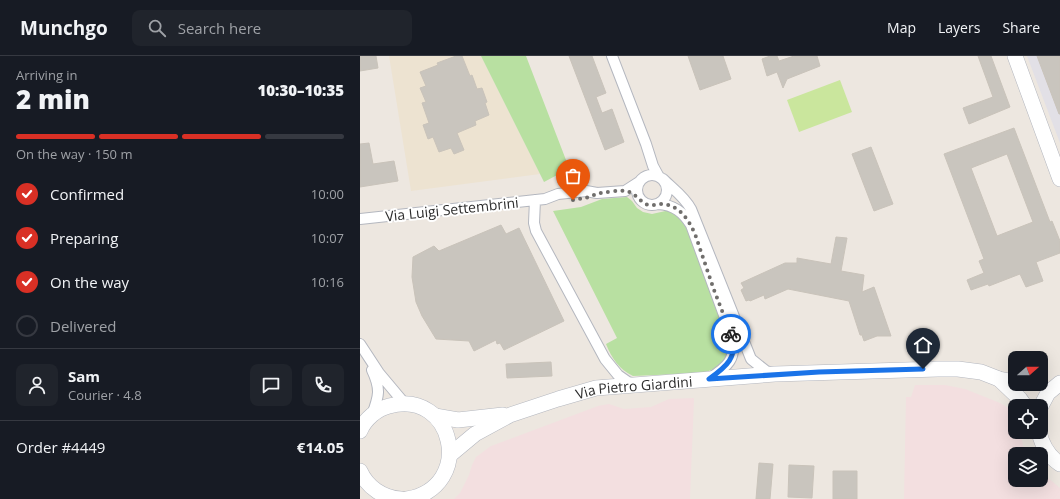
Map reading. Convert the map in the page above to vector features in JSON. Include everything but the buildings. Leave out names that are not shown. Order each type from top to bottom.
[{"type":"main road","points":[[1015,56],[1060,179]]},
{"type":"main road","name":"Via Pietro Giardini","points":[[451,454],[475,434],[510,415],[596,388],[775,374],[958,369],[981,372],[999,380],[1008,381]]},
{"type":"main road","name":"Via Pietro Giardini","points":[[999,380],[1020,399]]},
{"type":"main road","points":[[1048,383],[1060,382]]},
{"type":"main road","points":[[1045,399],[1048,393],[1060,382]]},
{"type":"main road","name":"Via Pietro Giardini","points":[[360,429],[372,415],[386,407],[405,404],[419,406],[435,416],[441,423],[450,442],[451,454],[447,469],[439,483],[426,496],[407,499]]},
{"type":"main road","name":"Via Pietro Giardini","points":[[435,416],[458,420],[510,415]]},
{"type":"main road","points":[[1040,439],[1047,452],[1060,464]]},
{"type":"main road","points":[[360,471],[363,478],[373,489],[385,497],[401,499]]},
{"type":"street","points":[[612,56],[646,144],[652,166],[667,188],[665,198],[658,204]]},
{"type":"street","points":[[639,198],[637,190],[647,166],[649,156]]},
{"type":"street","points":[[640,180],[650,175],[661,178],[686,199],[751,359],[766,371],[775,374]]},
{"type":"street","name":"Via Luigi Settembrini","points":[[360,219],[540,200],[558,194],[586,191],[597,193],[625,191],[640,180]]},
{"type":"street","points":[[625,191],[650,205],[669,205],[677,209],[691,225],[732,337],[734,350],[727,365],[709,379]]},
{"type":"street","points":[[540,200],[534,223],[536,231],[605,359],[618,375],[628,382],[639,385]]},
{"type":"street","points":[[362,347],[379,373],[405,404]]},
{"type":"street","points":[[362,347],[378,386],[378,399],[372,415]]},
{"type":"shaded area","points":[[389,56],[481,56],[540,174],[411,191]]},
{"type":"shaded area","points":[[1027,56],[1060,56],[1060,143]]},
{"type":"shaded area","points":[[915,385],[945,385],[965,389],[1008,408],[1008,439],[1022,439],[1024,447],[1008,447],[1008,487],[1048,487],[1048,478],[1060,488],[1060,499],[904,499],[906,397],[911,397]]},
{"type":"shaded area","points":[[694,398],[690,499],[454,499],[460,493],[476,457],[491,446],[598,406],[609,404],[624,409],[651,407],[669,399]]},
{"type":"green space","points":[[481,56],[526,56],[571,173],[561,173],[544,182]]},
{"type":"green space","points":[[840,80],[852,112],[799,132],[787,100]]},
{"type":"green space","points":[[627,197],[643,212],[652,214],[670,210],[690,229],[728,340],[726,358],[715,368],[703,373],[633,376],[616,363],[611,354],[606,344],[617,338],[553,211],[581,207],[602,199]]},
{"type":"way so far","points":[[573,200],[587,198],[597,193],[625,191],[632,193],[646,204],[665,204],[682,213],[691,225],[695,234],[731,334]]},
{"type":"route","points":[[731,334],[734,343],[732,356],[727,365],[709,379],[775,374],[923,369]]}]
